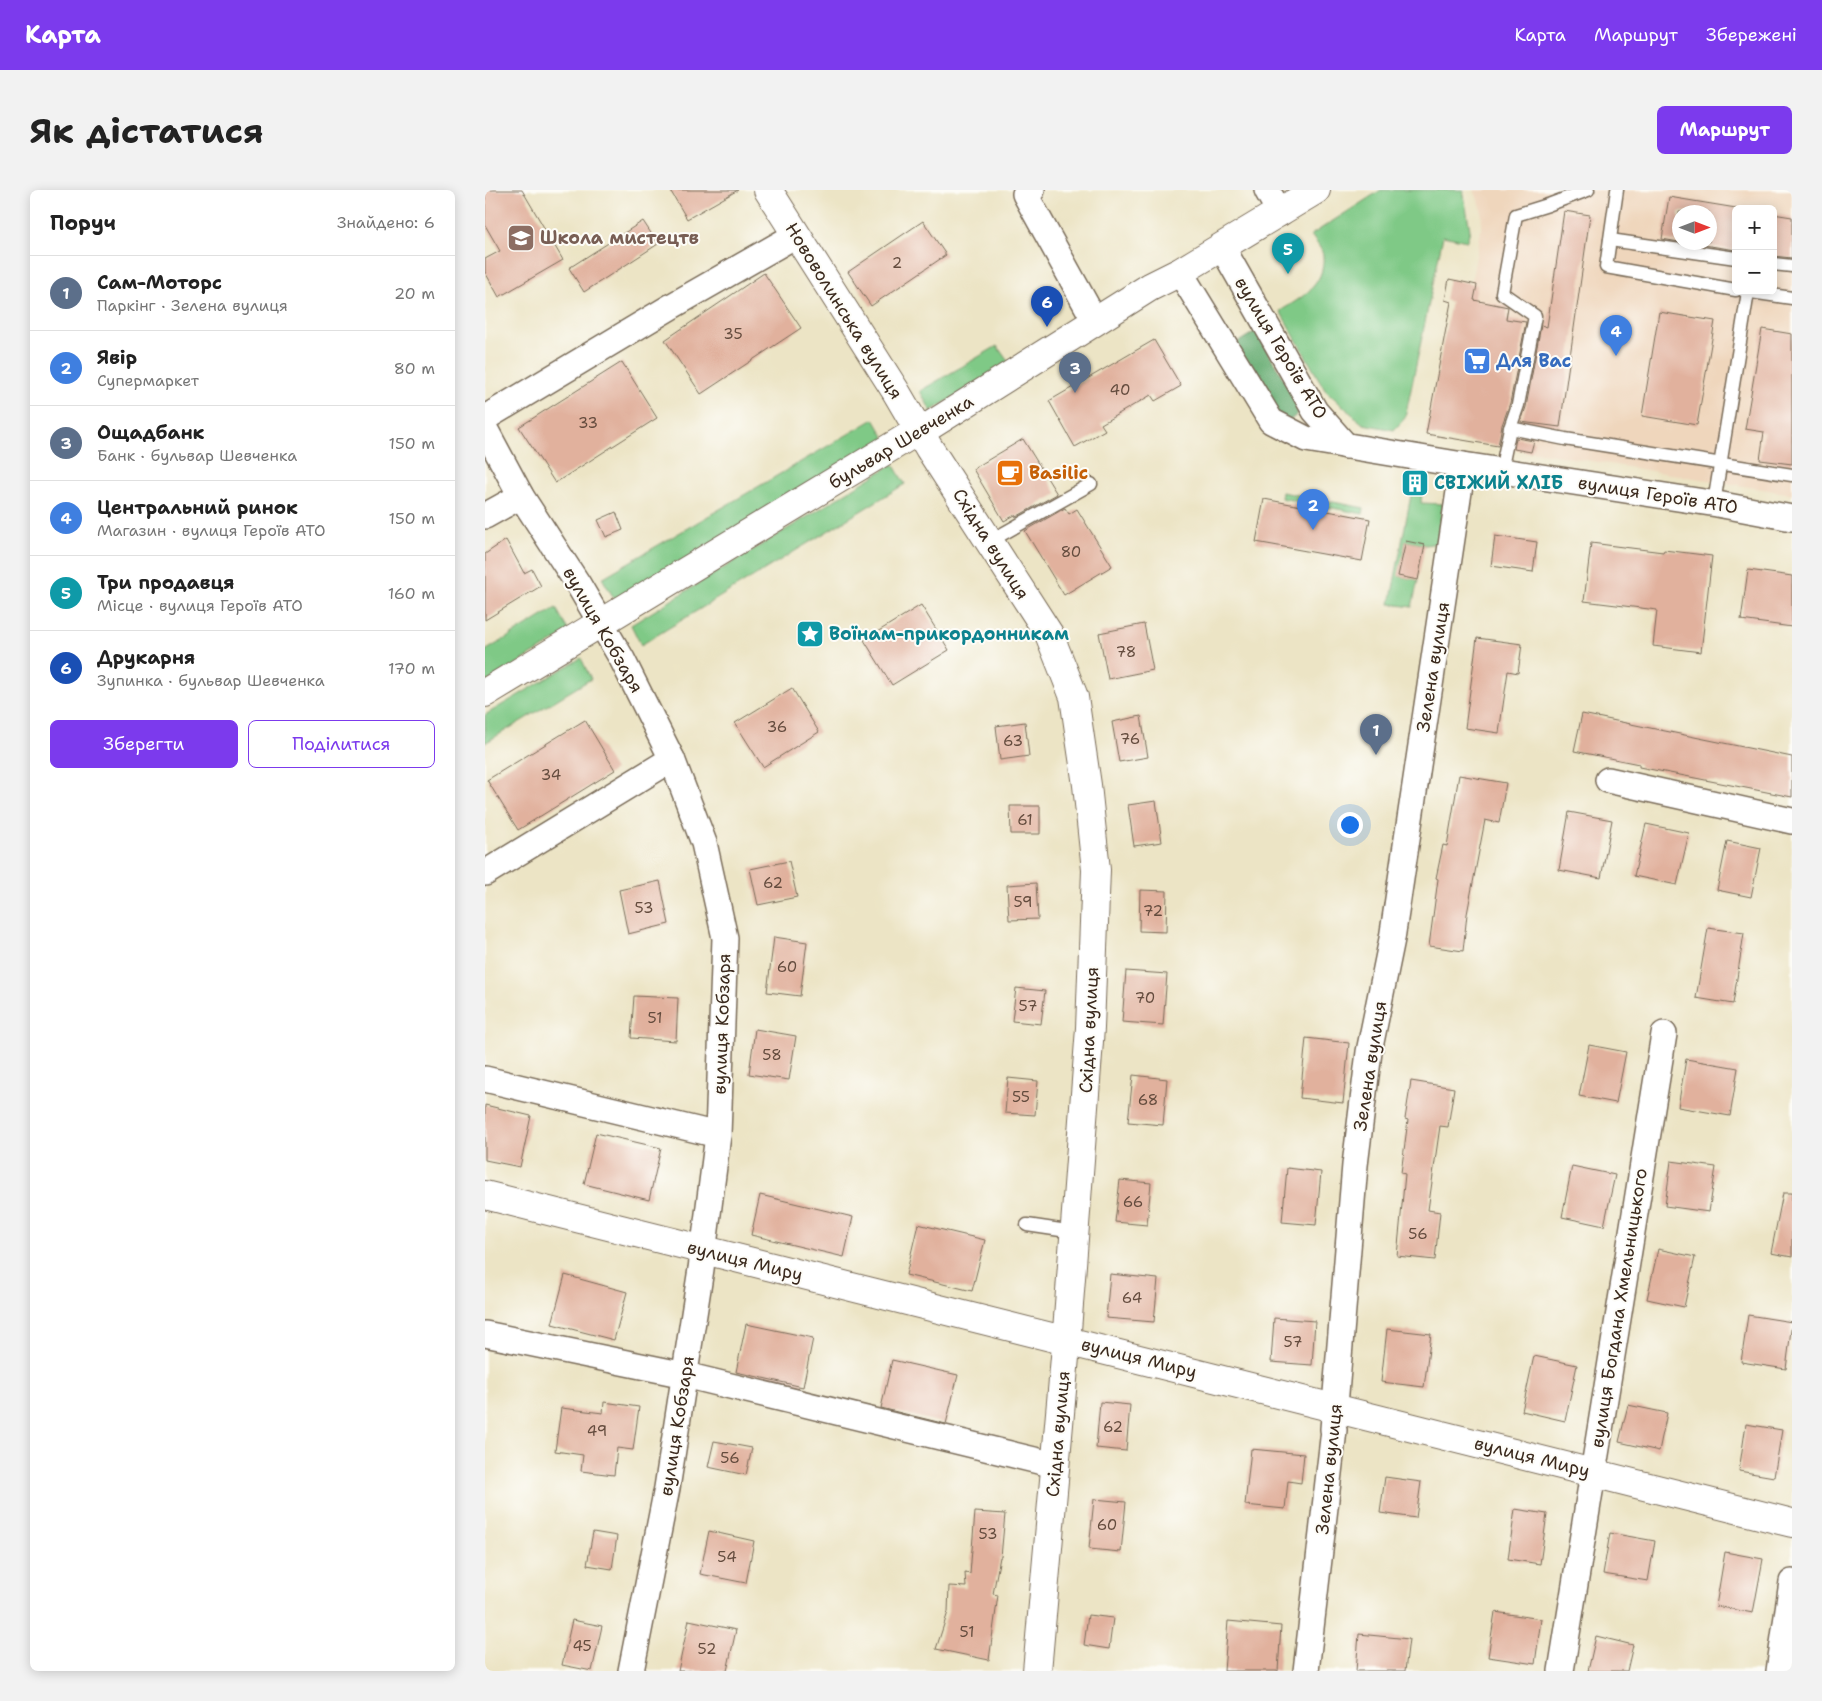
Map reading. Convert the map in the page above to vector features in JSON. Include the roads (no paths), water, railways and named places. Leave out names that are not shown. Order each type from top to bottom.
[{"type":"street","name":"Нововолинська вулиця","points":[[768,190],[895,390],[919,432]]},
{"type":"street","points":[[1032,190],[1025,194],[1095,321]]},
{"type":"street","name":"бульвар Шевченка","points":[[485,693],[906,438],[919,432],[1150,286],[1180,272],[1222,247],[1272,199],[1317,190]]},
{"type":"street","points":[[485,418],[672,306],[796,235]]},
{"type":"street","name":"вулиця Героїв АТО","points":[[1222,247],[1315,411],[1347,446]]},
{"type":"street","name":"вулиця Героїв АТО","points":[[1180,272],[1271,421],[1306,439],[1714,503],[1792,518]]},
{"type":"street","name":"вулиця Кобзаря","points":[[485,428],[521,496],[578,584],[622,658],[672,758],[705,843],[725,938],[718,1135],[703,1251],[667,1488],[631,1671]]},
{"type":"street","name":"Східна вулиця","points":[[919,432],[990,541],[1053,643],[1074,698],[1087,785],[1096,870],[1090,1028],[1066,1340],[1037,1671]]},
{"type":"street","name":"Зелена вулиця","points":[[1306,1671],[1334,1430],[1355,1165],[1369,1052],[1392,939],[1463,465]]},
{"type":"street","points":[[485,516],[521,496]]},
{"type":"street","points":[[485,873],[672,758]]},
{"type":"street","points":[[1608,780],[1792,821]]},
{"type":"street","name":"вулиця Богдана Хмельницького","points":[[1561,1671],[1664,1034]]},
{"type":"street","points":[[485,1079],[718,1135]]},
{"type":"street","name":"вулиця Миру","points":[[485,1195],[1792,1522]]},
{"type":"street","points":[[485,1334],[685,1375],[1055,1465]]},
{"type":"street","points":[[1779,1671],[1792,1582]]},
{"type":"lane","points":[[1501,471],[1509,428],[1518,405],[1535,316],[1502,293],[1516,215],[1588,190]]},
{"type":"lane","points":[[1617,190],[1607,267],[1732,289]]},
{"type":"lane","points":[[1610,240],[1732,257]]},
{"type":"lane","points":[[1777,264],[1792,266]]},
{"type":"lane","points":[[1714,503],[1741,295]]},
{"type":"lane","points":[[1771,295],[1792,298]]},
{"type":"lane","points":[[1509,428],[1565,439],[1792,475]]},
{"type":"lane","points":[[990,541],[1091,484]]},
{"type":"lane","points":[[1027,1224],[1074,1232]]},
{"type":"place","name":"Школа мистецтв","points":[[521,238]]},
{"type":"place","name":"Три продавця","points":[[1288,274]]},
{"type":"place","name":"Друкарня","points":[[1047,327]]},
{"type":"place","name":"Центральний ринок","points":[[1616,356]]},
{"type":"place","name":"Для Вас","points":[[1477,361]]},
{"type":"place","name":"Ощадбанк","points":[[1075,393]]},
{"type":"place","name":"Basilic","points":[[1010,473]]},
{"type":"place","name":"СВІЖИЙ ХЛІБ","points":[[1415,483]]},
{"type":"place","name":"Явір","points":[[1313,530]]},
{"type":"place","name":"Воїнам-прикордонникам","points":[[810,634]]},
{"type":"place","name":"Сам-Моторс","points":[[1376,755]]}]
